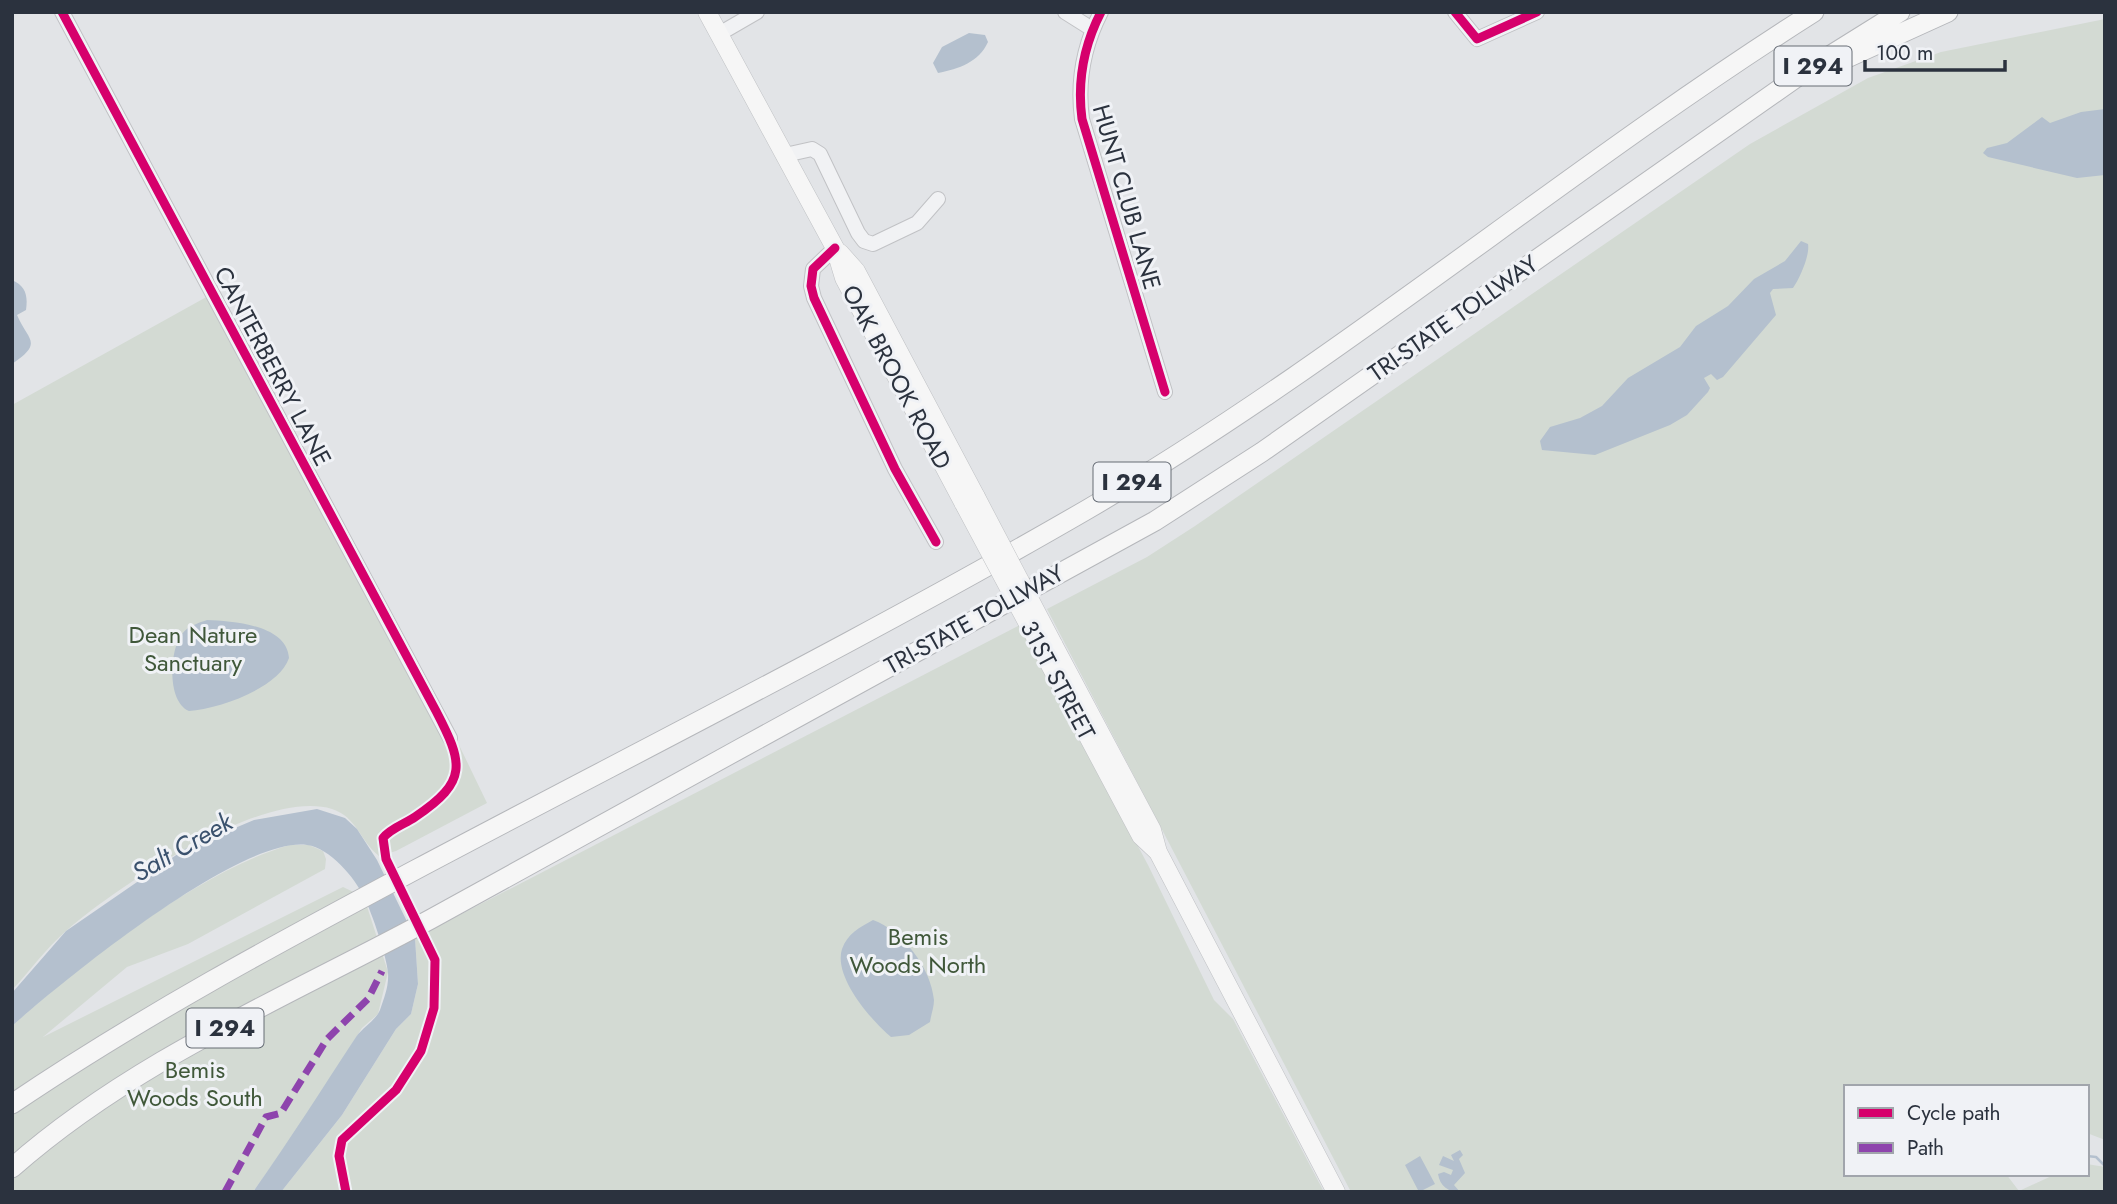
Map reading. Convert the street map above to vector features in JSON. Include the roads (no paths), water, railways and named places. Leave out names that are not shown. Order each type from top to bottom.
[{"type":"highway","name":"TRI-STATE TOLLWAY","points":[[12,1104],[132,1025],[351,904],[932,595],[1132,483],[1237,414],[1814,12]]},
{"type":"highway","name":"TRI-STATE TOLLWAY","points":[[12,1168],[82,1111],[155,1066],[429,920],[1155,521],[1262,452],[1807,70],[1900,12]]},
{"type":"highway","points":[[1729,125],[1865,49],[1948,12]]},
{"type":"main road","name":"OAK BROOK ROAD","points":[[707,12],[835,248],[856,271],[970,500]]},
{"type":"main road","name":"31ST STREET","points":[[970,500],[1048,647],[1153,830],[1158,852],[1336,1192]]},
{"type":"street","name":"CANTERBERRY LANE","points":[[62,12],[450,738]]},
{"type":"street","points":[[719,34],[757,12]]},
{"type":"street","points":[[1065,12],[1092,29]]},
{"type":"street","name":"HUNT CLUB LANE","points":[[1101,12],[1092,29],[1080,74],[1082,119],[1166,393]]},
{"type":"street","points":[[1455,12],[1477,39],[1537,12]]},
{"type":"street","points":[[785,155],[811,149],[820,154],[858,233],[864,241],[873,244],[917,223],[938,199]]},
{"type":"street","points":[[835,248],[813,269],[810,276],[814,298],[895,469],[936,542]]},
{"type":"water","points":[[969,33],[985,35],[988,42],[984,49],[968,64],[938,73],[933,63],[942,47]]},
{"type":"water","points":[[2105,109],[2105,175],[2077,178],[1988,157],[1983,153],[1987,148],[2007,143],[2042,117],[2050,123],[2081,112]]},
{"type":"water","points":[[1801,241],[1808,244],[1808,249],[1796,284],[1793,288],[1773,289],[1770,293],[1776,315],[1723,377],[1717,380],[1711,374],[1704,378],[1710,388],[1687,415],[1670,425],[1595,455],[1542,450],[1540,441],[1550,427],[1580,418],[1602,406],[1628,378],[1680,347],[1696,326],[1728,306],[1754,279],[1785,261]]},
{"type":"water","points":[[12,280],[25,292],[26,310],[17,315],[29,336],[31,346],[12,364]]},
{"type":"water","points":[[207,620],[244,624],[269,632],[279,638],[286,647],[289,658],[273,679],[246,695],[216,706],[189,711],[177,698],[174,687],[172,676],[175,652],[184,631]]},
{"type":"water","points":[[317,809],[345,818],[357,829],[377,860],[415,938],[418,984],[411,1014],[396,1029],[342,1115],[281,1192],[253,1192],[356,1037],[378,1014],[386,992],[387,966],[371,913],[355,881],[333,858],[316,847],[307,845],[277,848],[240,863],[154,915],[71,977],[12,1026],[12,993],[66,931],[185,849],[254,820]]},
{"type":"water","points":[[873,920],[895,933],[914,952],[932,988],[934,1003],[930,1022],[909,1035],[891,1037],[883,1030],[856,998],[843,972],[841,960],[844,944],[854,931]]},
{"type":"water","points":[[1460,1150],[1463,1155],[1459,1159],[1465,1173],[1454,1185],[1460,1192],[1445,1188],[1438,1174],[1444,1172],[1451,1175],[1453,1170],[1439,1165],[1443,1156],[1454,1161],[1451,1155]]},
{"type":"water","points":[[1420,1156],[1435,1184],[1419,1192],[1405,1165]]},
{"type":"waterway","points":[[2089,1156],[2096,1157],[2105,1166]]},
{"type":"park label","name":"Dean Nature Sanctuary","points":[[193,648]]},
{"type":"park label","name":"Bemis Woods North","points":[[918,950]]},
{"type":"park label","name":"Bemis Woods South","points":[[195,1083]]},
{"type":"water label","name":"Salt Creek","points":[[182,847]]}]
